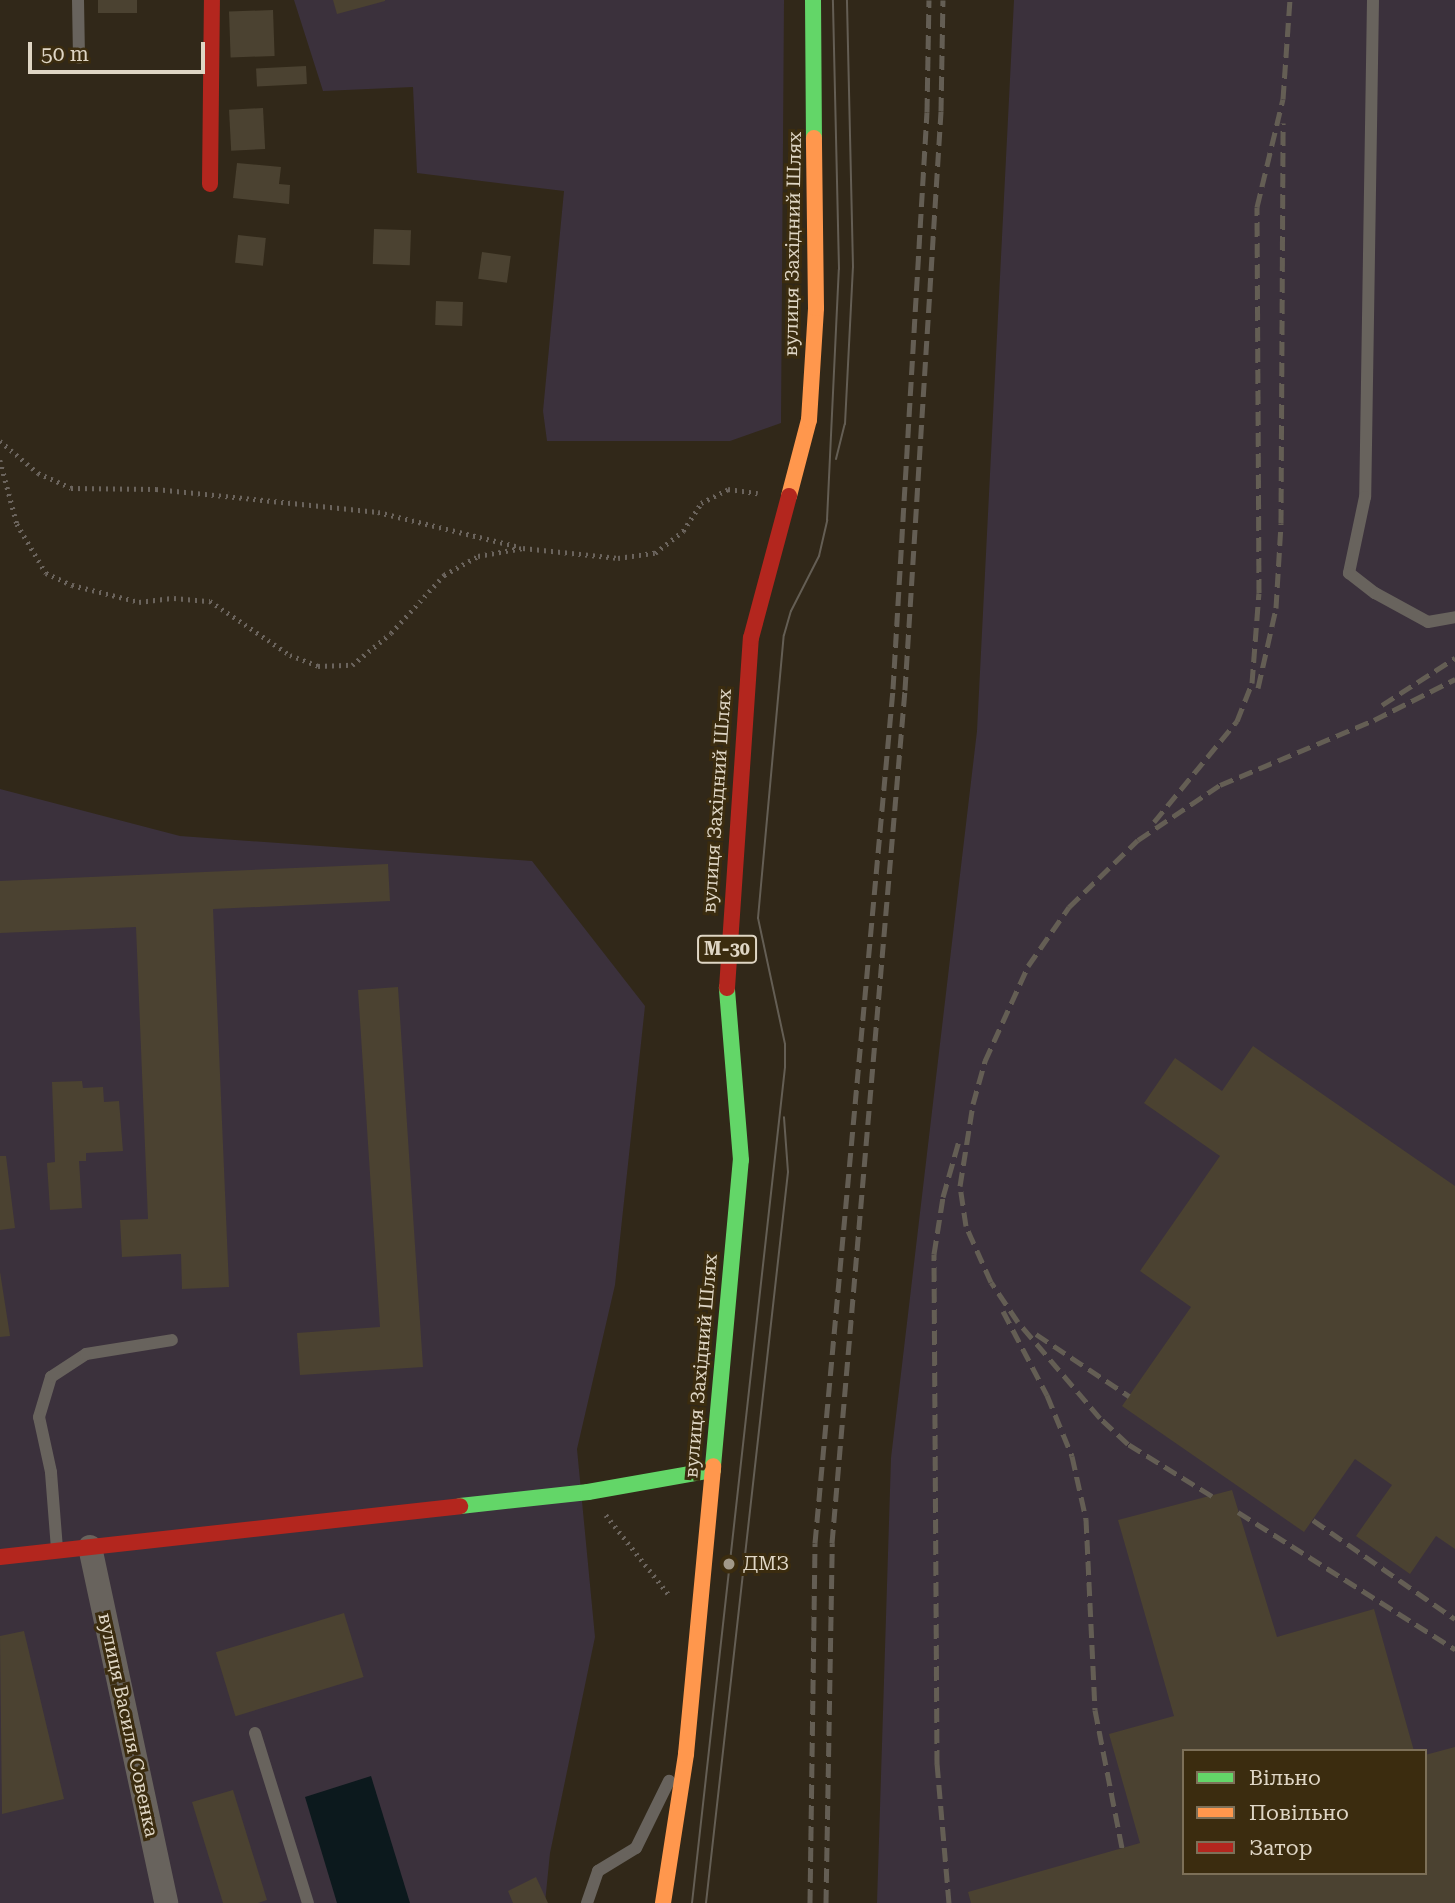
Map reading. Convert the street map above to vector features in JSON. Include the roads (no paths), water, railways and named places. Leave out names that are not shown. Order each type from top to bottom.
[{"type":"main road","points":[[210,184],[212,0]]},
{"type":"main road","name":"вулиця Західний Шлях","points":[[663,1903],[686,1754],[741,1160],[726,978],[738,784],[751,638],[789,502],[808,420],[816,308],[814,0]]},
{"type":"main road","points":[[0,1557],[588,1492],[713,1470]]},
{"type":"street","name":"вулиця Василя Совенка","points":[[90,1547],[166,1903]]},
{"type":"lane","points":[[78,0],[79,58]]},
{"type":"lane","points":[[1373,0],[1365,497],[1349,573],[1375,593],[1428,622],[1455,617]]},
{"type":"lane","points":[[57,1550],[51,1472],[38,1417],[51,1377],[86,1354],[172,1340]]},
{"type":"lane","points":[[255,1733],[309,1903]]},
{"type":"lane","points":[[587,1903],[598,1871],[636,1848],[661,1793],[686,1754]]},
{"type":"tram line","points":[[692,1903],[785,1067],[785,1044],[758,918],[784,635],[791,611],[819,556],[827,520],[839,269],[833,0]]},
{"type":"tram line","points":[[836,459],[845,424],[853,267],[847,0]]},
{"type":"tram line","points":[[706,1903],[788,1172],[784,1117]]},
{"type":"railway","points":[[810,1903],[815,1543],[893,689],[927,112],[929,0]]},
{"type":"railway","points":[[826,1903],[832,1543],[905,690],[941,111],[943,0]]},
{"type":"railway","points":[[1154,822],[1237,721],[1252,683],[1259,593],[1257,207],[1283,99],[1290,0]]},
{"type":"railway","points":[[1258,688],[1276,608],[1281,523],[1283,123]]},
{"type":"railway","points":[[1382,705],[1455,658]]},
{"type":"railway","points":[[1212,1496],[1128,1444],[1100,1418],[1018,1322],[991,1282],[966,1226],[960,1186],[973,1104],[985,1061],[1028,966],[1069,907],[1138,840],[1220,785],[1374,720],[1455,679]]},
{"type":"railway","points":[[949,1903],[937,1764],[934,1254],[943,1197],[960,1137]]},
{"type":"railway","points":[[1003,1311],[1047,1395],[1072,1456],[1086,1519],[1095,1710],[1122,1848]]},
{"type":"railway","points":[[1036,1334],[1129,1396]]},
{"type":"railway","points":[[1238,1512],[1455,1649]]},
{"type":"railway","points":[[1313,1520],[1455,1619]]},
{"type":"place","name":"ДМЗ","points":[[729,1564]]}]
